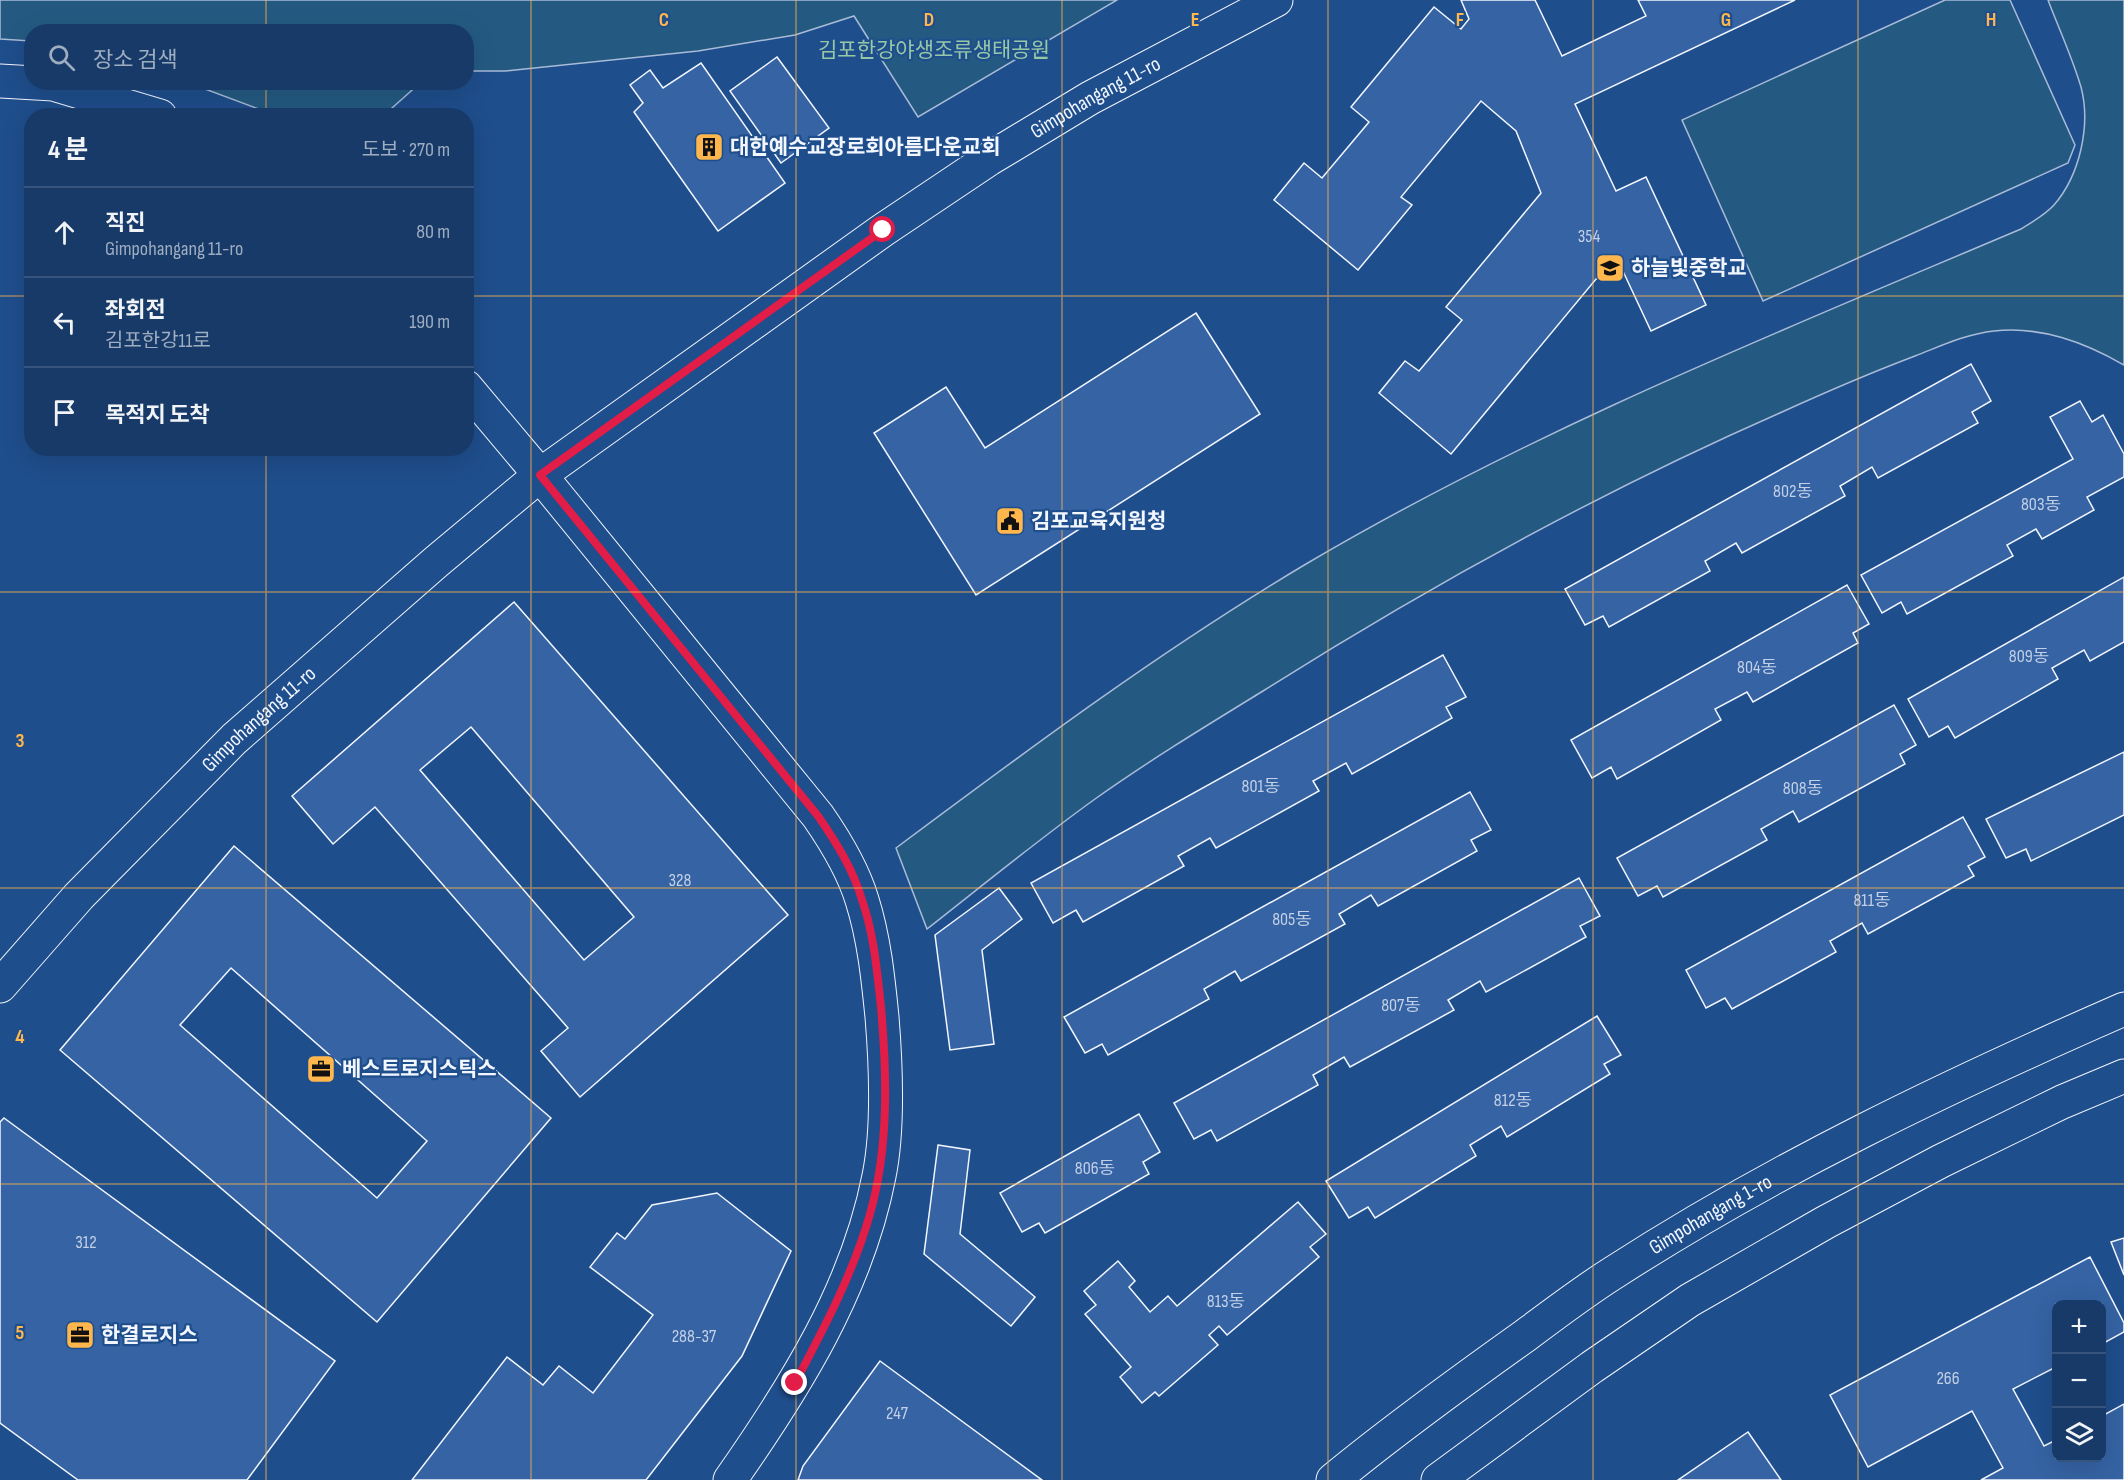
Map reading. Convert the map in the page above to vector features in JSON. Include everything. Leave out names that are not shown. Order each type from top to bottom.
[{"type":"street","name":"Gimpohangang 11-ro","points":[[0,986],[79,896],[234,739],[436,562],[540,475],[623,397],[881,212],[990,140],[1078,88],[1242,0]]},
{"type":"street","name":"Gimpohangang 11-ro","points":[[540,475],[883,230],[989,159],[1090,98],[1275,0]]},
{"type":"street","points":[[0,81],[24,82]]},
{"type":"street","points":[[73,90],[133,108]]},
{"type":"street","points":[[474,397],[818,816],[852,873],[872,935],[885,1056],[885,1101],[880,1174],[870,1214],[852,1268],[828,1321],[795,1383],[730,1480]]},
{"type":"street","name":"Gimpohangang 1-ro","points":[[1333,1480],[1431,1402],[1612,1273],[1732,1201],[1859,1132],[1989,1068],[2124,1009]]},
{"type":"street","points":[[1438,1480],[1592,1366],[1690,1300],[1826,1222],[1941,1161],[2062,1102],[2124,1076]]},
{"type":"green space","name":"김포한강야생조류생태공원","points":[[0,0],[1117,0],[918,117],[854,16],[795,35],[698,51],[505,71],[474,71],[474,24],[24,24],[24,41],[0,39]]},
{"type":"green space","points":[[1945,0],[2010,0],[2075,145],[2068,163],[1763,301],[1682,120]]},
{"type":"green space","points":[[2048,0],[2124,0],[2124,365],[2093,349],[2045,333],[1994,331],[1954,341],[1865,376],[1715,442],[1582,507],[1517,542],[1326,652],[1178,744],[1095,799],[927,929],[896,848],[996,773],[1200,630],[1306,564],[1392,515],[1568,426],[1748,345],[2021,229],[2047,212],[2063,193],[2077,164],[2085,117],[2081,87]]},
{"type":"green space","points":[[208,90],[412,90],[392,108],[256,108]]},
{"type":"building","points":[[1461,0],[1535,0],[1562,56],[1646,16],[1638,0],[1795,0],[1575,104],[1616,191],[1646,177],[1706,305],[1651,331],[1621,267],[1596,279],[1451,454],[1379,393],[1405,361],[1419,371],[1462,320],[1446,307],[1541,193],[1516,131],[1481,101],[1401,197],[1412,205],[1358,270],[1274,200],[1304,163],[1322,178],[1369,122],[1351,107],[1434,7],[1461,29],[1469,19]]},
{"type":"building","name":"대한예수교장로회아름다운교회","points":[[777,57],[829,128],[781,163],[730,91]]},
{"type":"building","name":"대한예수교장로회아름다운교회","points":[[701,63],[785,183],[718,231],[634,112],[643,103],[630,85],[650,70],[663,88]]},
{"type":"building","name":"김포교육지원청","points":[[1196,313],[1260,414],[976,595],[874,433],[946,387],[985,448]]},
{"type":"building","points":[[1971,364],[1991,401],[1972,412],[1978,423],[1878,478],[1872,467],[1840,486],[1845,496],[1742,553],[1736,543],[1705,561],[1710,571],[1609,627],[1603,616],[1585,625],[1565,589]]},
{"type":"building","points":[[2080,401],[2092,422],[2103,415],[2124,454],[2124,477],[2087,497],[2094,510],[2042,539],[2036,529],[2007,545],[2013,556],[1907,614],[1901,602],[1882,613],[1861,575],[2073,459],[2050,417]]},
{"type":"building","points":[[2124,577],[2124,642],[2090,661],[2084,650],[2052,668],[2058,679],[1955,738],[1948,726],[1929,737],[1908,699]]},
{"type":"building","points":[[1847,585],[1869,624],[1853,633],[1858,643],[1753,702],[1747,692],[1715,709],[1721,720],[1617,779],[1611,767],[1592,778],[1571,740]]},
{"type":"building","points":[[514,602],[788,915],[580,1097],[541,1051],[568,1028],[375,807],[333,844],[292,796]],"holes":[[[471,727],[634,917],[584,960],[420,770]]]},
{"type":"building","points":[[1443,655],[1466,697],[1446,707],[1452,718],[1352,774],[1346,763],[1313,781],[1319,791],[1216,848],[1210,838],[1178,856],[1184,866],[1083,922],[1076,910],[1053,923],[1031,883]]},
{"type":"building","points":[[1894,705],[1916,745],[1900,754],[1905,764],[1799,822],[1793,811],[1761,829],[1767,840],[1663,897],[1657,886],[1638,896],[1617,858]]},
{"type":"building","points":[[2124,752],[2124,815],[2031,861],[2026,849],[2006,858],[1986,819]]},
{"type":"building","points":[[1470,792],[1491,830],[1471,840],[1477,851],[1378,906],[1371,895],[1339,914],[1345,924],[1241,981],[1235,971],[1204,989],[1209,999],[1108,1055],[1102,1044],[1085,1053],[1064,1017]]},
{"type":"building","points":[[1963,817],[1985,857],[1968,866],[1974,876],[1868,934],[1862,923],[1830,941],[1836,952],[1732,1009],[1725,998],[1706,1008],[1686,970]]},
{"type":"building","points":[[234,846],[551,1118],[377,1322],[60,1050]],"holes":[[[231,968],[427,1141],[377,1198],[180,1025]]]},
{"type":"building","points":[[1579,878],[1600,916],[1580,926],[1586,937],[1486,992],[1480,981],[1448,1000],[1454,1010],[1350,1067],[1344,1057],[1313,1075],[1318,1085],[1217,1141],[1211,1130],[1194,1139],[1174,1103]]},
{"type":"building","points":[[999,888],[1022,919],[982,950],[994,1044],[950,1050],[935,935]]},
{"type":"building","points":[[1597,1016],[1621,1055],[1604,1064],[1610,1074],[1507,1137],[1501,1126],[1470,1145],[1476,1156],[1375,1218],[1368,1207],[1349,1218],[1326,1181]]},
{"type":"building","points":[[1139,1114],[1160,1152],[1143,1162],[1149,1174],[1045,1233],[1039,1223],[1022,1232],[1000,1193]]},
{"type":"building","points":[[4,1118],[335,1361],[247,1480],[78,1480],[0,1423],[0,1122]]},
{"type":"building","points":[[938,1145],[970,1150],[960,1234],[1035,1297],[1011,1326],[924,1254]]},
{"type":"building","points":[[717,1193],[791,1251],[742,1356],[646,1480],[412,1480],[507,1357],[543,1385],[559,1366],[593,1393],[653,1315],[590,1267],[617,1233],[625,1239],[652,1205]]},
{"type":"building","points":[[1298,1202],[1326,1234],[1310,1247],[1319,1257],[1227,1335],[1219,1326],[1209,1335],[1218,1345],[1159,1396],[1155,1392],[1142,1403],[1120,1377],[1131,1367],[1085,1314],[1096,1305],[1084,1291],[1118,1261],[1135,1281],[1129,1287],[1150,1312],[1168,1296],[1177,1306]]},
{"type":"building","points":[[2124,1238],[2124,1275],[2111,1242]]},
{"type":"building","points":[[2090,1257],[2124,1323],[2124,1332],[2106,1342],[2106,1300],[2052,1300],[2052,1369],[2013,1389],[2044,1446],[2052,1442],[2052,1462],[2106,1462],[2106,1414],[2124,1404],[2124,1480],[1981,1480],[2003,1468],[1972,1411],[1868,1467],[1830,1395]]},
{"type":"building","points":[[880,1361],[1042,1480],[798,1480],[803,1466]]},
{"type":"building","points":[[1748,1432],[1781,1480],[1678,1480]]},
{"type":"place","name":"대한예수교장로회아름다운교회","points":[[709,147]]},
{"type":"place","name":"하늘빛중학교","points":[[1610,268]]},
{"type":"place","name":"김포교육지원청","points":[[1010,521]]},
{"type":"place","name":"베스트로지스틱스","points":[[321,1069]]},
{"type":"place","name":"한결로지스","points":[[80,1335]]},
{"type":"route","points":[[795,1383],[828,1321],[852,1268],[870,1214],[880,1174],[885,1101],[885,1056],[872,935],[862,899],[852,873],[818,816],[540,475],[883,230]]}]
